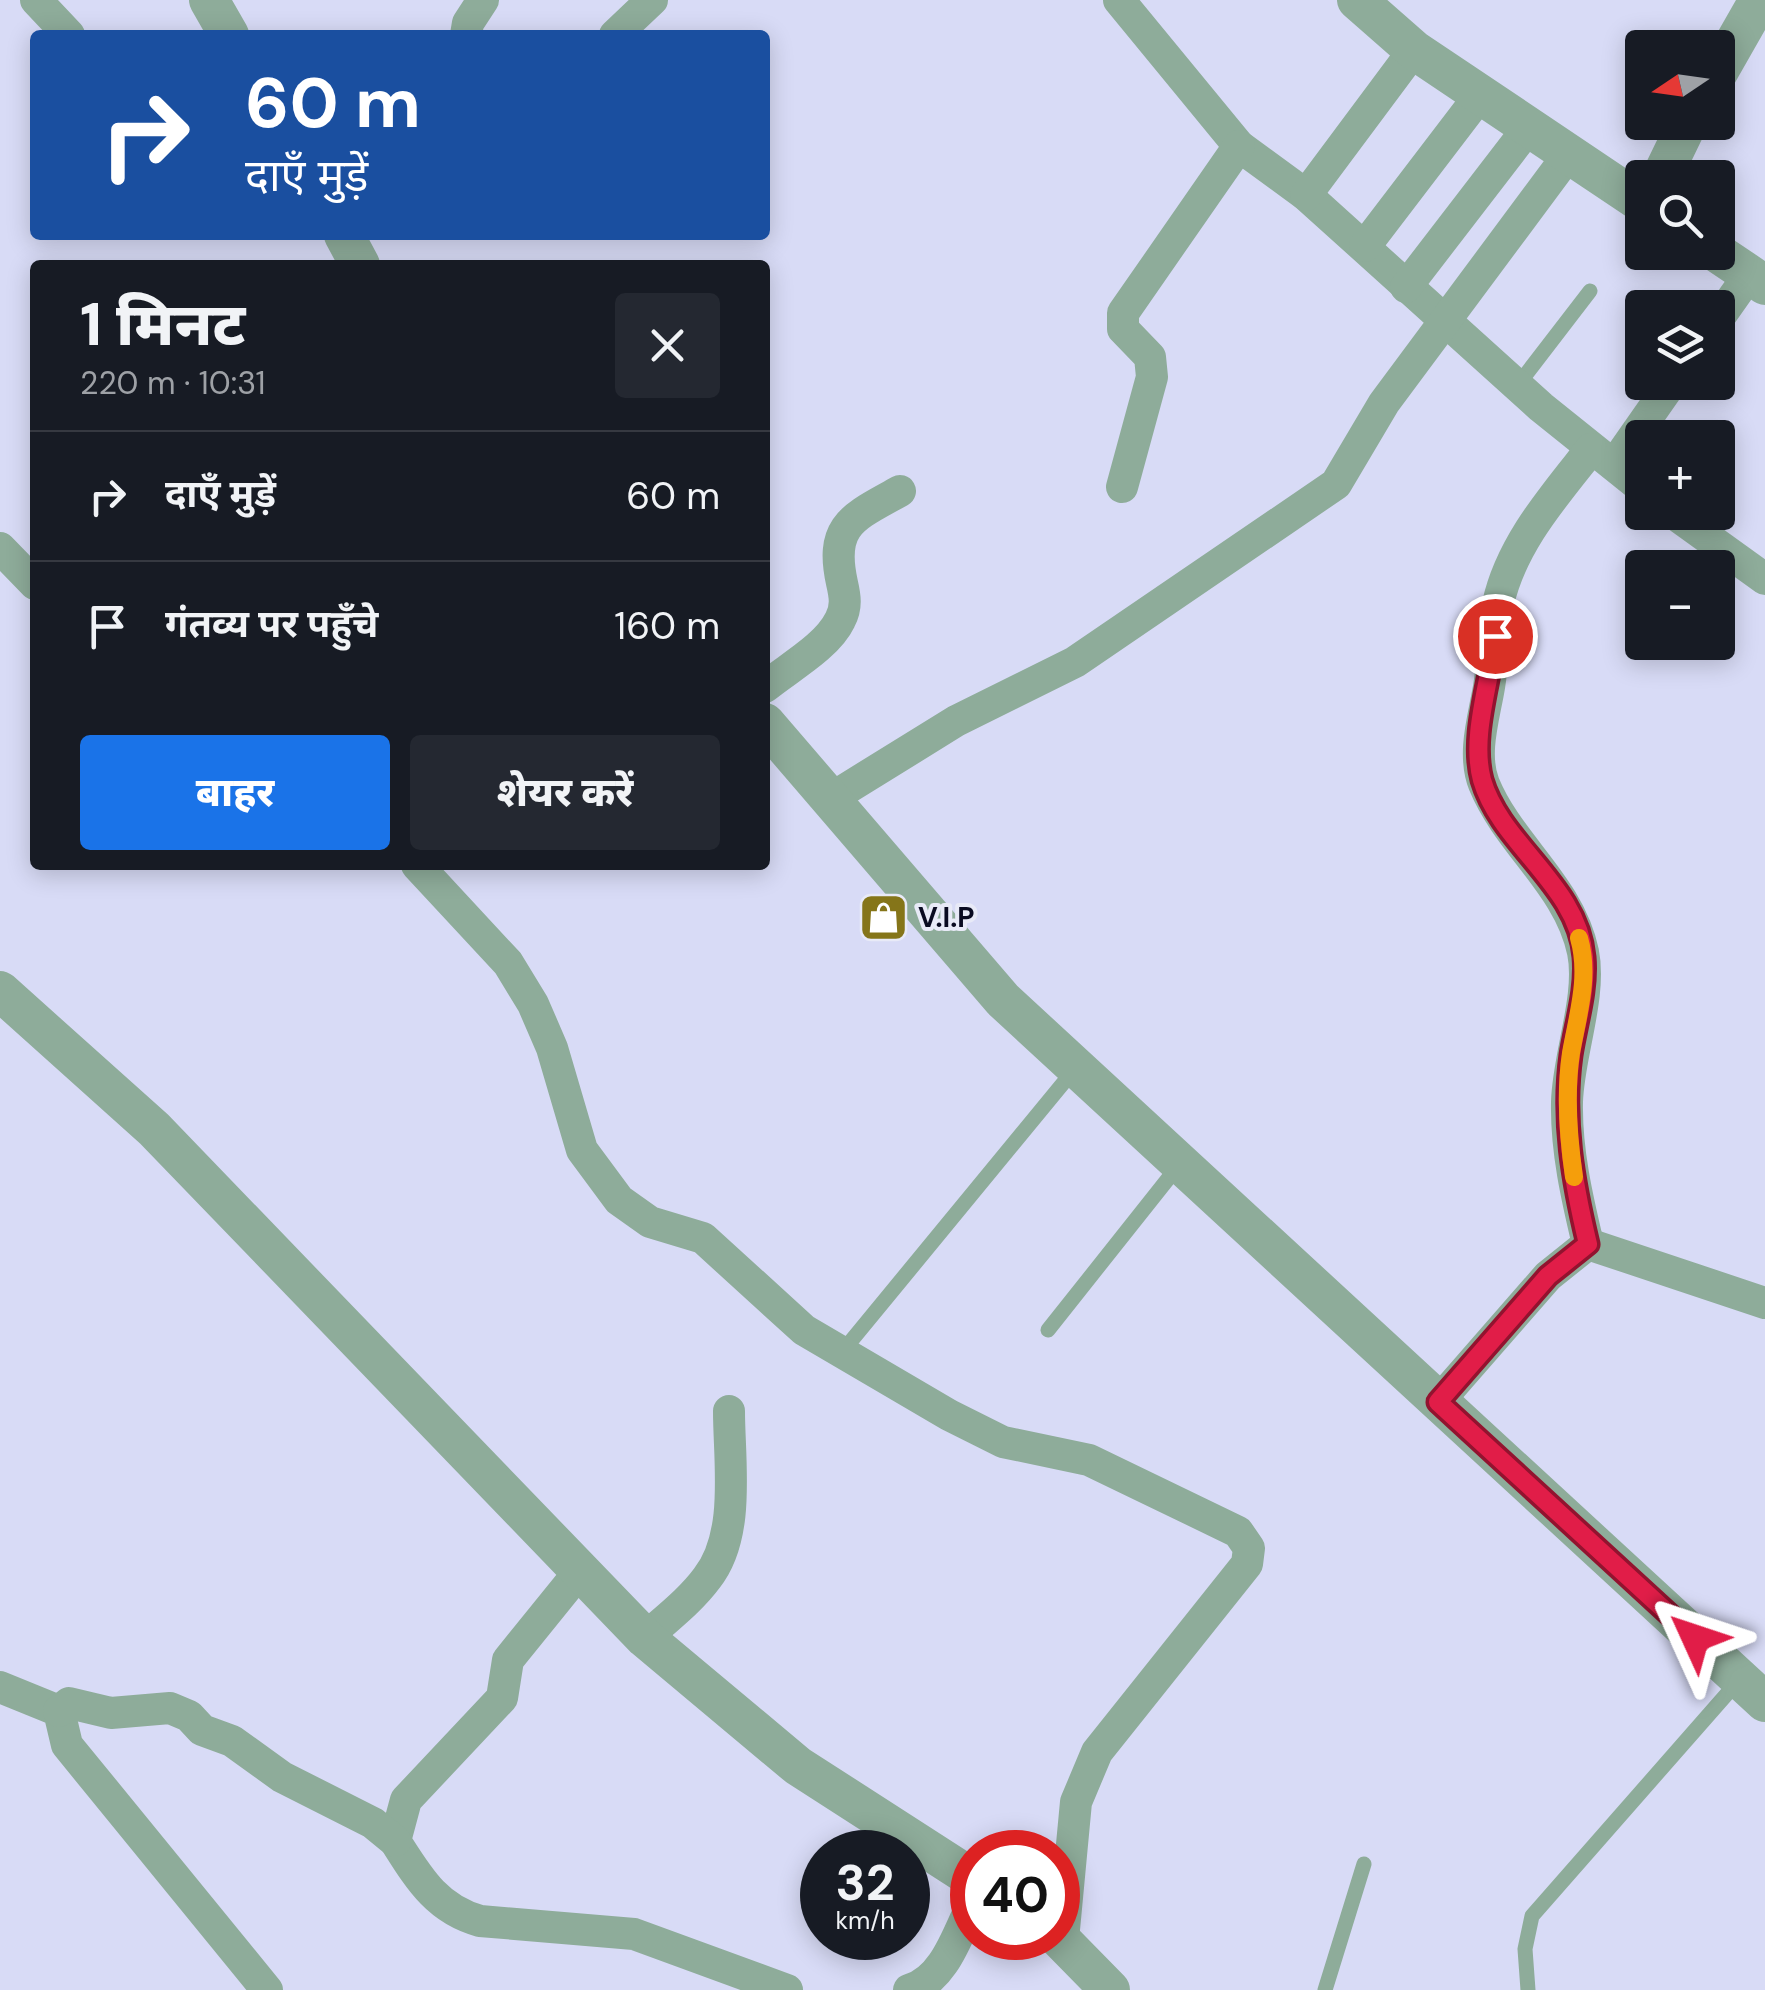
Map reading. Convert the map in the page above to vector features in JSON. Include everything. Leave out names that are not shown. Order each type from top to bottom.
[{"type":"street","points":[[36,0],[64,30]]},
{"type":"street","points":[[209,0],[225,30]]},
{"type":"street","points":[[467,30],[483,0]]},
{"type":"street","points":[[621,30],[652,0]]},
{"type":"street","points":[[1119,0],[1239,146],[1365,246],[1517,386],[1625,475]]},
{"type":"street","points":[[1357,0],[1414,50],[1625,191]]},
{"type":"street","points":[[1735,42],[1759,0]]},
{"type":"street","points":[[1306,196],[1414,50]]},
{"type":"street","points":[[1365,246],[1481,94]]},
{"type":"street","points":[[1406,287],[1529,127]]},
{"type":"street","points":[[1122,488],[1152,377],[1150,357],[1124,330],[1123,313],[1239,146]]},
{"type":"street","points":[[830,799],[956,720],[1076,662],[1336,484],[1384,404],[1569,154]]},
{"type":"street","points":[[330,240],[354,253]]},
{"type":"street","points":[[1588,1244],[1571,1158],[1567,1104],[1584,956],[1574,922],[1546,874],[1504,822],[1482,780],[1479,742],[1498,604],[1512,563],[1540,513],[1602,457],[1655,400]]},
{"type":"street","points":[[770,683],[824,640],[840,622],[846,601],[836,553],[839,538],[855,516],[900,491]]},
{"type":"street","points":[[1697,530],[1765,578]]},
{"type":"street","points":[[0,548],[30,579]]},
{"type":"street","points":[[770,728],[1003,1000],[1752,1690]]},
{"type":"street","points":[[422,870],[508,963],[533,1004],[552,1048],[582,1150],[619,1200],[650,1222],[703,1238],[804,1330],[1003,1442],[1090,1460],[1238,1532],[1249,1548],[1247,1564],[1097,1752],[1076,1802],[1073,1830]]},
{"type":"street","points":[[0,991],[154,1129],[645,1638],[798,1766],[950,1864]]},
{"type":"street","points":[[1588,1244],[1765,1303]]},
{"type":"street","points":[[1438,1402],[1548,1276],[1588,1244]]},
{"type":"street","points":[[645,1638],[696,1591],[720,1554],[729,1494],[728,1410]]},
{"type":"street","points":[[394,1841],[406,1800],[502,1698],[508,1660],[580,1571]]},
{"type":"street","points":[[0,1687],[59,1711]]},
{"type":"street","points":[[59,1711],[69,1703],[111,1712],[170,1708],[189,1716],[202,1730],[232,1742],[282,1776],[372,1823],[394,1841],[439,1903],[460,1915],[480,1921],[634,1934],[786,1990]]},
{"type":"street","points":[[59,1711],[67,1745],[267,1990]]},
{"type":"street","points":[[909,1990],[926,1985],[936,1976],[950,1948]]},
{"type":"street","points":[[1080,1959],[1110,1990]]},
{"type":"lane","points":[[1517,386],[1590,291]]},
{"type":"lane","points":[[842,1352],[1076,1067]]},
{"type":"lane","points":[[1048,1330],[1181,1162]]},
{"type":"lane","points":[[1528,1990],[1525,1950],[1532,1916],[1752,1690]]},
{"type":"lane","points":[[1325,1990],[1364,1864]]},
{"type":"slow traffic","points":[[1574,1177],[1567,1104],[1571,1053],[1580,1018],[1584,956],[1579,938]]},
{"type":"place","name":"V.I.P","points":[[883,917]]},
{"type":"route","points":[[1495,636],[1479,742],[1482,780],[1504,822],[1546,874],[1574,922],[1584,956],[1580,1018],[1571,1053],[1567,1104],[1576,1196],[1588,1244],[1548,1276],[1438,1402],[1695,1638]]}]
